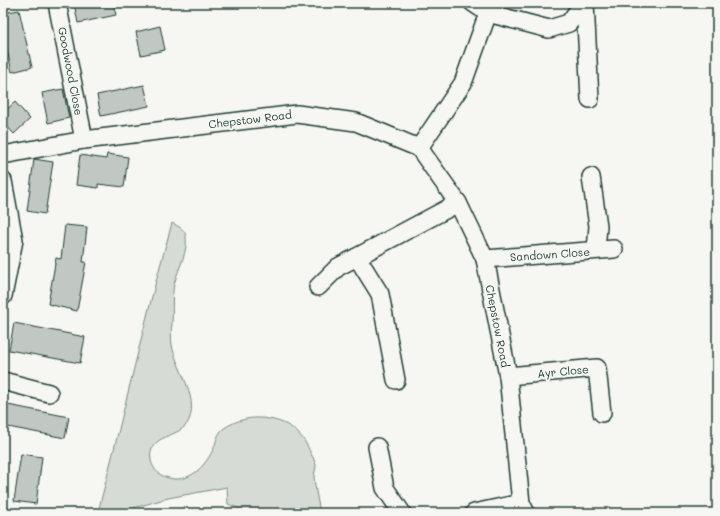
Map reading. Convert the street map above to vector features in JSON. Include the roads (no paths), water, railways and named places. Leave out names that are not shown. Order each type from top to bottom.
[{"type":"street","name":"Goodwood Close","points":[[57,3],[84,140]]},
{"type":"street","points":[[473,3],[488,13],[550,30],[569,23],[584,3]]},
{"type":"street","points":[[584,3],[590,99]]},
{"type":"street","points":[[419,148],[463,83],[488,13]]},
{"type":"street","name":"Chepstow Road","points":[[3,156],[84,140],[297,114],[356,122],[419,148],[458,203],[485,259],[508,376],[523,508]]},
{"type":"street","points":[[591,177],[598,226],[596,250]]},
{"type":"street","points":[[3,181],[14,240],[3,296]]},
{"type":"street","points":[[318,287],[338,267],[458,203]]},
{"type":"street","name":"Sandown Close","points":[[485,259],[614,249]]},
{"type":"street","points":[[357,257],[380,294],[396,380]]},
{"type":"street","name":"Ayr Close","points":[[508,376],[597,368],[602,414]]},
{"type":"street","points":[[3,381],[49,394]]},
{"type":"street","points":[[377,447],[385,488],[402,513]]},
{"type":"street","points":[[474,513],[523,508]]}]
